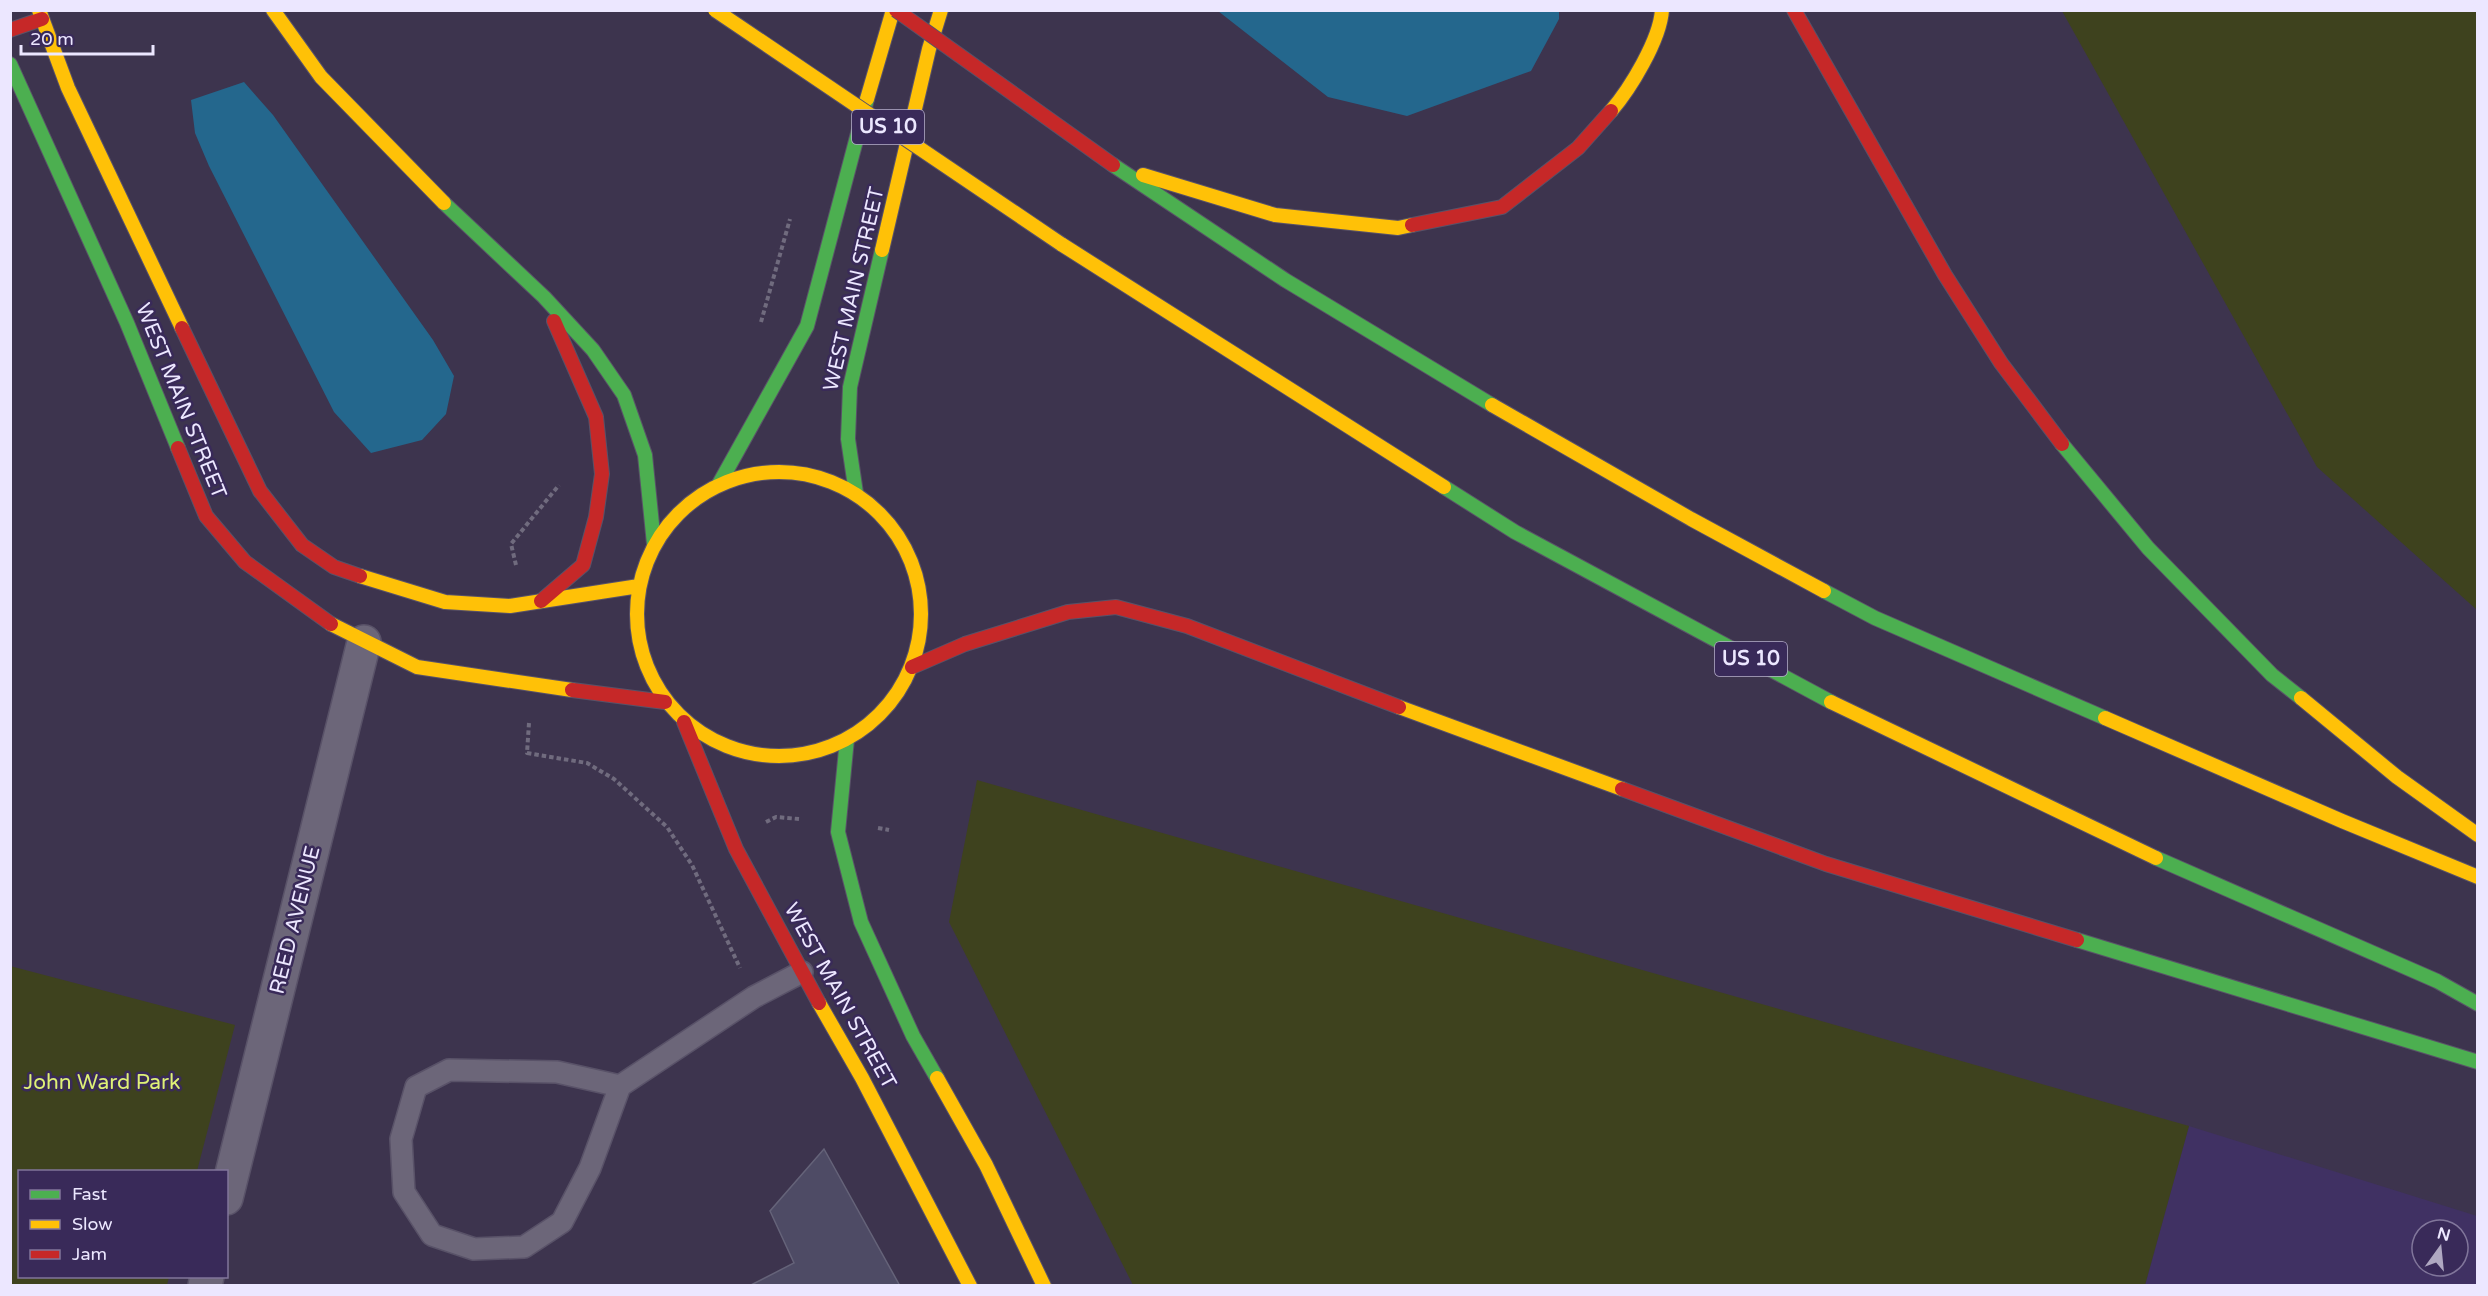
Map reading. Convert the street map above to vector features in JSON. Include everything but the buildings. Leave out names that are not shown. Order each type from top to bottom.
[{"type":"main road","points":[[273,10],[321,77],[433,192],[544,297],[592,350],[624,394],[645,455],[654,544]]},
{"type":"main road","name":"US 10","points":[[715,10],[1061,244],[1515,532],[1832,703],[2202,880],[2437,981],[2478,1004]]},
{"type":"main road","points":[[895,10],[1201,227],[1479,399],[1665,505],[1875,618],[2331,817],[2478,878]]},
{"type":"main road","name":"WEST MAIN STREET","points":[[719,484],[807,326],[858,129],[895,10]]},
{"type":"main road","name":"WEST MAIN STREET","points":[[856,493],[848,440],[850,387],[929,49],[941,10]]},
{"type":"main road","points":[[1113,165],[1275,215],[1398,228],[1502,207],[1578,148],[1626,94],[1660,25],[1662,10]]},
{"type":"main road","points":[[1794,10],[1945,275],[2001,363],[2062,445],[2148,548],[2272,675],[2397,777],[2478,835]]},
{"type":"main road","points":[[10,30],[41,15]]},
{"type":"main road","name":"WEST MAIN STREET","points":[[41,15],[68,88],[260,491],[302,545],[334,567],[445,602],[510,606],[639,586]]},
{"type":"main road","name":"WEST MAIN STREET","points":[[10,64],[127,323],[206,516],[245,562],[339,630],[417,667],[481,678],[665,702]]},
{"type":"main road","points":[[541,601],[583,565],[596,517],[602,474],[596,417],[544,297]]},
{"type":"main road","points":[[762,472],[811,474],[856,493],[892,527],[916,570],[922,619],[912,667],[886,709],[847,740],[801,755],[752,754],[709,738],[684,722],[665,702],[649,674],[637,631],[639,586],[654,544],[681,508],[719,484],[762,472]]},
{"type":"main road","points":[[912,667],[965,644],[1068,612],[1116,607],[1188,626],[1322,679],[1826,864],[2478,1062]]},
{"type":"main road","name":"WEST MAIN STREET","points":[[684,722],[732,842],[801,972],[862,1078],[970,1286]]},
{"type":"main road","name":"WEST MAIN STREET","points":[[847,740],[838,832],[865,932],[912,1036],[986,1165],[1044,1286]]},
{"type":"street","name":"REED AVENUE","points":[[228,1190],[364,642]]},
{"type":"lane","points":[[620,1086],[557,1072],[449,1070],[416,1087],[401,1138],[404,1192],[432,1235],[474,1249],[524,1247],[562,1222],[590,1168],[620,1086],[754,997],[801,972]]},
{"type":"path","points":[[760,326],[792,214]]},
{"type":"path","points":[[511,544],[562,481]]},
{"type":"path","points":[[527,753],[587,763],[614,779],[667,827],[692,865],[754,997]]},
{"type":"path","points":[[692,865],[776,817],[889,830]]},
{"type":"shaded area","points":[[2189,1126],[2477,1216],[2477,1285],[2145,1286]]},
{"type":"green space","points":[[2062,11],[2477,11],[2477,610],[2317,467]]},
{"type":"green space","points":[[977,780],[2189,1126],[2145,1285],[1133,1285],[949,922]]},
{"type":"green space","name":"John Ward Park","points":[[10,966],[235,1025],[197,1170],[18,1170],[18,1278],[169,1278],[167,1285],[11,1285]]},
{"type":"water","points":[[1218,11],[1559,11],[1559,19],[1531,71],[1407,116],[1328,97]]},
{"type":"water","points":[[244,82],[273,115],[433,340],[454,376],[446,414],[422,440],[371,453],[334,412],[209,166],[195,133],[191,100]]},
{"type":"traffic: fast","points":[[10,64],[127,323],[178,448]]},
{"type":"traffic: fast","points":[[719,484],[807,326],[867,99]]},
{"type":"traffic: fast","points":[[1113,165],[1285,280],[1492,405]]},
{"type":"traffic: fast","points":[[444,203],[544,297],[593,350],[624,395],[645,455],[654,544]]},
{"type":"traffic: fast","points":[[856,493],[848,439],[850,387],[882,250]]},
{"type":"traffic: fast","points":[[2062,444],[2148,548],[2272,675],[2301,698]]},
{"type":"traffic: fast","points":[[1444,487],[1515,532],[1831,702]]},
{"type":"traffic: fast","points":[[1824,591],[1875,618],[2105,718]]},
{"type":"traffic: fast","points":[[847,739],[838,832],[861,922],[913,1036],[937,1078]]},
{"type":"traffic: fast","points":[[2156,858],[2437,981],[2478,1004]]},
{"type":"traffic: fast","points":[[2077,940],[2478,1062]]},
{"type":"traffic: slow","points":[[39,10],[68,88],[182,328]]},
{"type":"traffic: slow","points":[[273,10],[321,77],[444,203]]},
{"type":"traffic: slow","points":[[715,10],[1061,244]]},
{"type":"traffic: slow","points":[[867,99],[893,10]]},
{"type":"traffic: slow","points":[[882,250],[929,49],[941,10]]},
{"type":"traffic: slow","points":[[1611,111],[1643,64],[1656,35],[1662,10]]},
{"type":"traffic: slow","points":[[1143,175],[1275,215],[1398,228],[1412,225]]},
{"type":"traffic: slow","points":[[1061,244],[1444,487]]},
{"type":"traffic: slow","points":[[1492,405],[1691,519],[1824,591]]},
{"type":"traffic: slow","points":[[779,472],[820,478],[846,489],[869,504],[889,524],[904,547],[915,573],[921,614],[915,655],[904,681],[889,704],[869,724],[846,739],[820,750],[779,756],[738,750],[712,739],[689,724],[669,704],[654,681],[643,655],[637,614],[643,573],[654,547],[669,524],[689,504],[712,489],[738,478],[779,472]]},
{"type":"traffic: slow","points":[[360,576],[445,602],[510,606],[639,586]]},
{"type":"traffic: slow","points":[[331,624],[417,667],[572,690]]},
{"type":"traffic: slow","points":[[2301,698],[2397,777],[2478,835]]},
{"type":"traffic: slow","points":[[1831,702],[2156,858]]},
{"type":"traffic: slow","points":[[1399,707],[1622,789]]},
{"type":"traffic: slow","points":[[2105,718],[2342,821],[2478,877]]},
{"type":"traffic: slow","points":[[819,1003],[862,1078],[970,1286]]},
{"type":"traffic: slow","points":[[937,1078],[986,1165],[1044,1286]]},
{"type":"traffic: jam","points":[[896,10],[1113,165]]},
{"type":"traffic: jam","points":[[1794,10],[1945,275],[2001,363],[2062,444]]},
{"type":"traffic: jam","points":[[10,30],[42,19]]},
{"type":"traffic: jam","points":[[1412,225],[1502,207],[1578,148],[1611,111]]},
{"type":"traffic: jam","points":[[541,601],[583,565],[596,517],[602,474],[596,417],[554,321]]},
{"type":"traffic: jam","points":[[182,328],[260,491],[302,545],[334,567],[360,576]]},
{"type":"traffic: jam","points":[[178,448],[206,516],[245,562],[331,624]]},
{"type":"traffic: jam","points":[[912,667],[965,644],[1068,612],[1116,607],[1187,626],[1399,707]]},
{"type":"traffic: jam","points":[[572,690],[665,702]]},
{"type":"traffic: jam","points":[[684,722],[736,849],[819,1003]]},
{"type":"traffic: jam","points":[[1622,789],[1826,864],[2077,940]]}]
